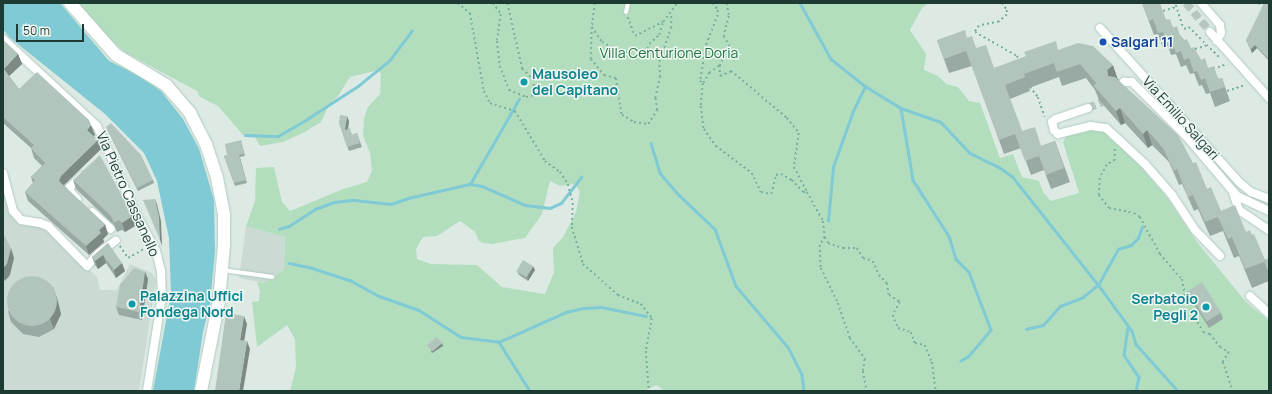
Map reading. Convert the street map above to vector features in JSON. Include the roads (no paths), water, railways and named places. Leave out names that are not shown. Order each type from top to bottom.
[{"type":"street","points":[[70,3],[116,55],[166,85],[190,113],[206,144],[218,178],[224,215],[222,270],[219,301],[201,391]]},
{"type":"street","points":[[1201,3],[1220,25],[1222,33],[1217,41]]},
{"type":"street","name":"Via Emilio Salgari","points":[[1100,28],[1239,182],[1251,192],[1269,200]]},
{"type":"street","points":[[1210,32],[1269,98]]},
{"type":"street","name":"Via Pietro Cassanello","points":[[3,39],[97,126],[105,155],[152,244],[161,271],[162,296],[146,391]]},
{"type":"street","points":[[1117,87],[1124,82],[1132,82],[1186,136],[1233,191],[1249,204],[1269,211]]},
{"type":"street","points":[[1088,108],[1052,122],[1054,130],[1058,134],[1091,126],[1106,128],[1164,184],[1195,230],[1220,256]]},
{"type":"street","points":[[91,168],[68,189],[111,229]]},
{"type":"street","points":[[3,173],[13,211],[21,220],[40,222],[48,226],[88,266],[99,252],[116,240]]},
{"type":"street","points":[[1233,191],[1240,210],[1269,230]]},
{"type":"street","points":[[1250,296],[1269,314]]},
{"type":"lane","points":[[626,12],[628,3]]},
{"type":"lane","points":[[222,270],[273,277]]},
{"type":"water","points":[[3,3],[60,3],[109,61],[138,75],[161,91],[183,119],[199,149],[214,200],[215,251],[210,304],[203,332],[194,391],[153,391],[171,294],[169,238],[157,181],[144,153],[105,114],[9,37],[3,29]]},
{"type":"waterway","points":[[800,3],[831,59],[865,86],[901,108],[941,122],[970,153],[999,167],[1012,176],[1100,287],[1132,331],[1136,344],[1178,391]]},
{"type":"waterway","points":[[245,135],[278,136],[307,119],[358,86],[389,61],[412,31]]},
{"type":"waterway","points":[[828,221],[833,167],[853,111],[865,86]]},
{"type":"waterway","points":[[470,184],[519,99]]},
{"type":"waterway","points":[[901,108],[913,180],[949,236],[956,259],[969,272],[991,330],[968,357],[961,361]]},
{"type":"waterway","points":[[651,143],[660,173],[679,195],[715,229],[736,286],[788,347],[802,375],[804,391]]},
{"type":"waterway","points":[[279,229],[289,226],[315,209],[334,202],[354,200],[391,204],[408,198],[470,184],[482,186],[525,205],[550,208],[561,203],[581,177]]},
{"type":"waterway","points":[[1026,329],[1043,325],[1060,306],[1083,297],[1098,285],[1118,249],[1131,245],[1138,238],[1142,227]]},
{"type":"waterway","points":[[289,263],[312,268],[350,280],[379,296],[419,310],[461,337],[499,342],[530,391]]},
{"type":"waterway","points":[[499,342],[566,312],[584,308],[601,307],[646,316]]},
{"type":"waterway","points":[[1128,327],[1124,355],[1139,377],[1136,391]]},
{"type":"tunnel","points":[[1186,3],[1210,32]]},
{"type":"tunnel","points":[[1088,108],[1103,102],[1108,97]]},
{"type":"place","name":"Salgari 11","points":[[1103,42]]},
{"type":"place","name":"Mausoleo del Capitano","points":[[524,82]]},
{"type":"place","name":"Palazzina Uffici Fondega Nord","points":[[132,304]]},
{"type":"place","name":"Serbatoio Pegli 2","points":[[1206,307]]},
{"type":"park label","name":"Villa Centurione Doria","points":[[669,53]]}]
